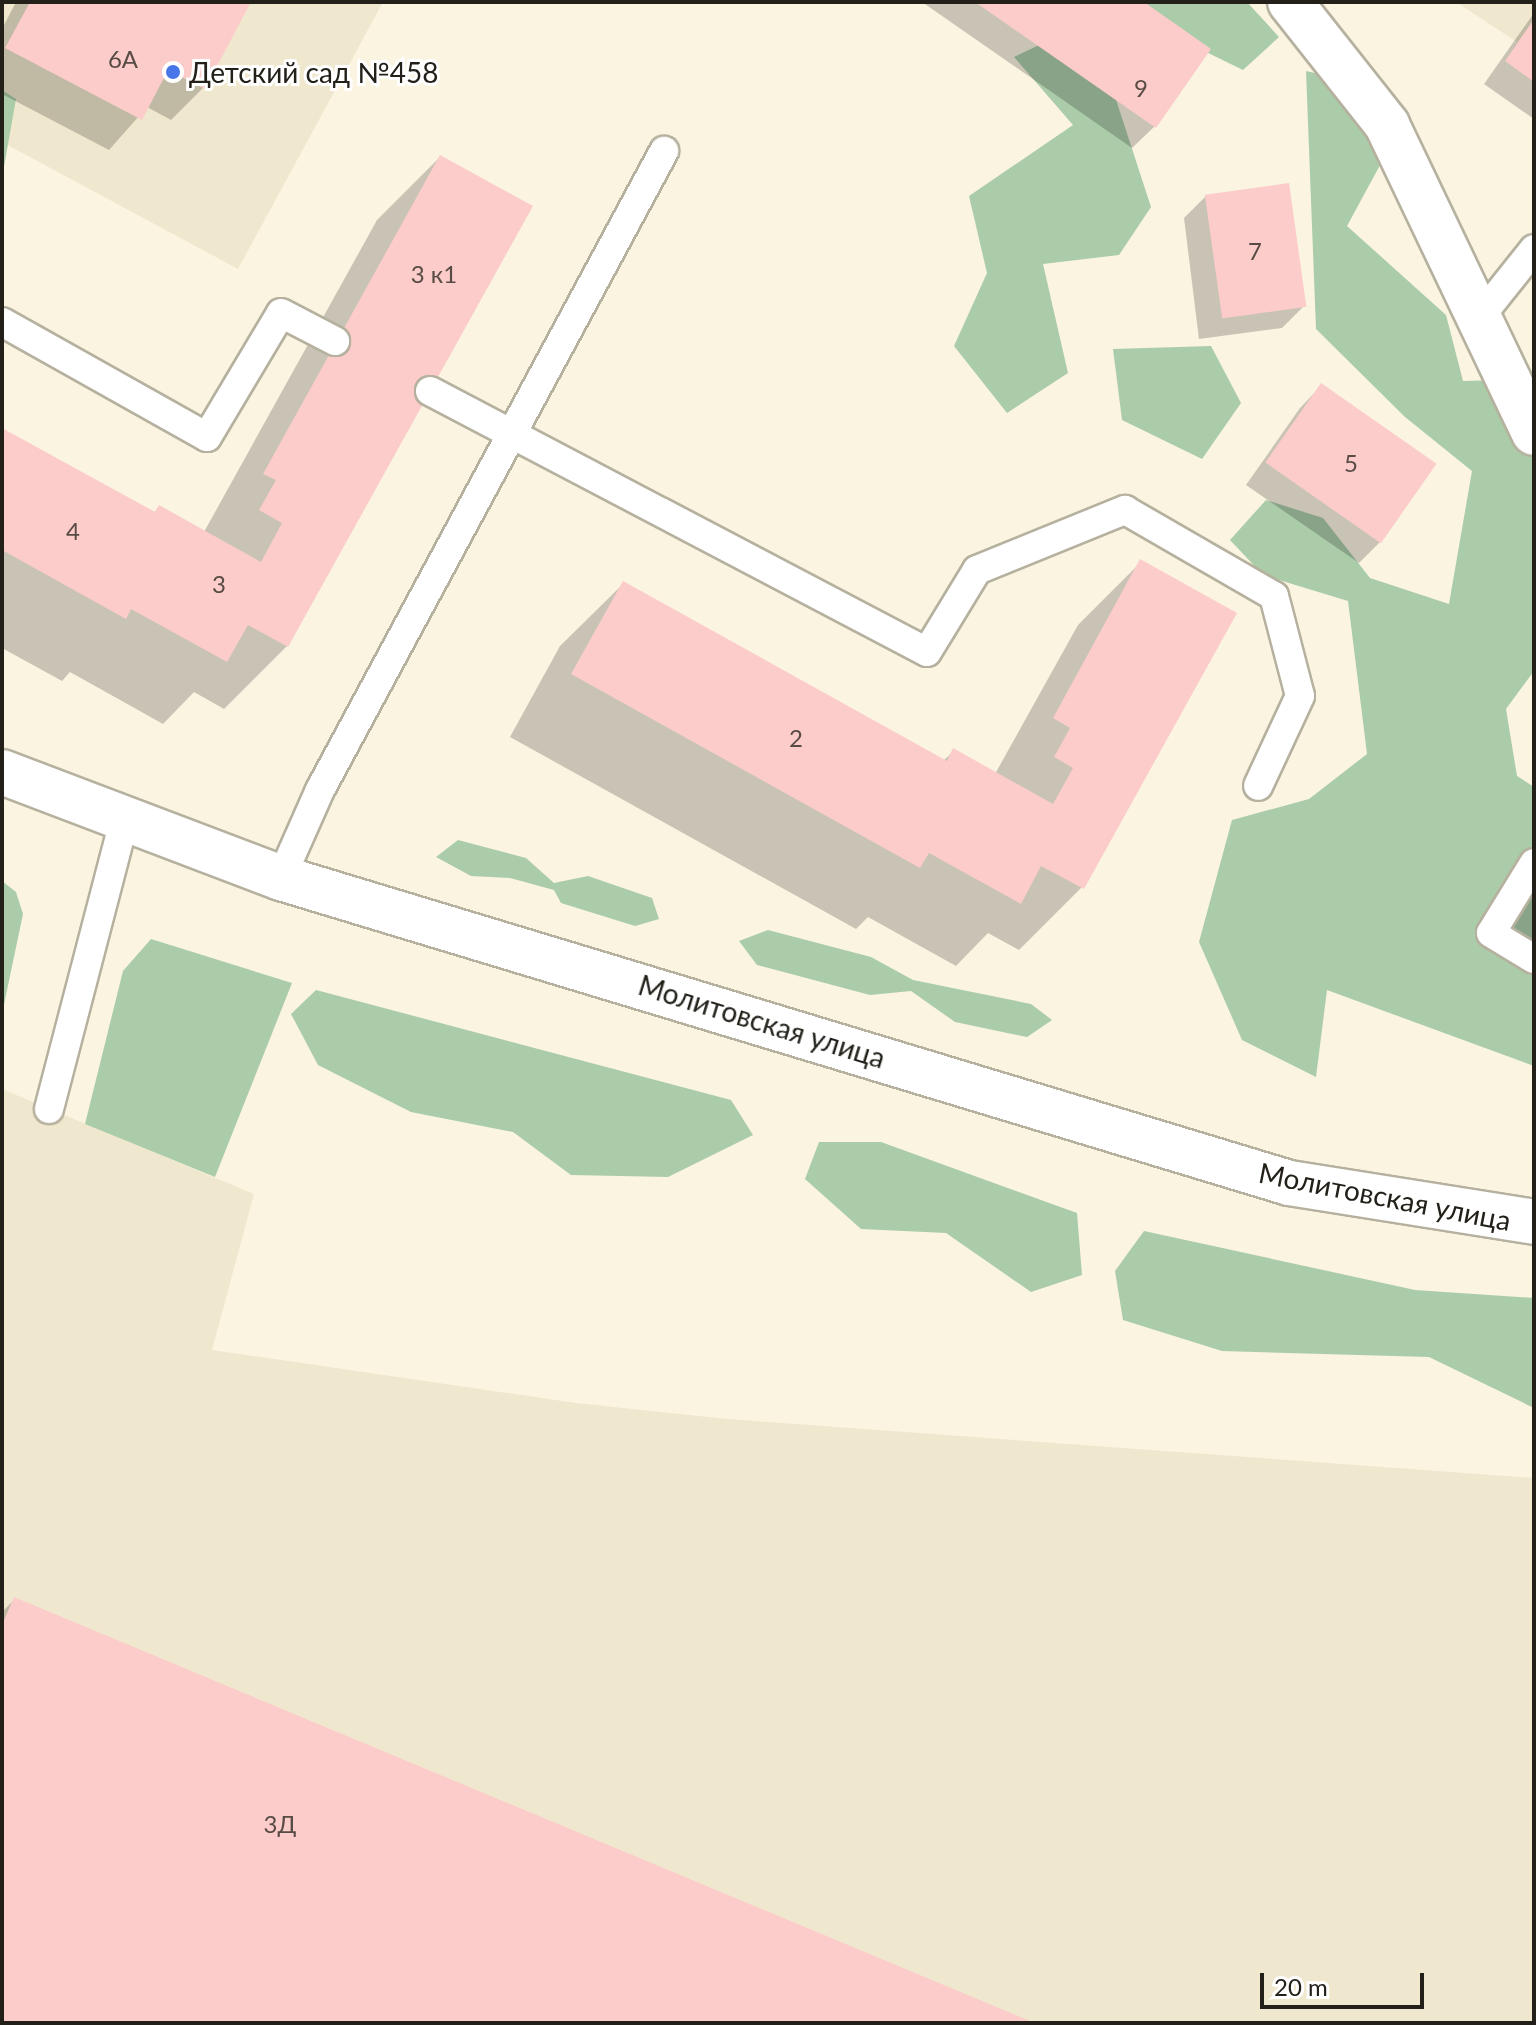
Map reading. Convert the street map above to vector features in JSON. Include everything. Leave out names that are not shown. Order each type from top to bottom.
[{"type":"street","points":[[1290,2],[1387,125],[1534,433]]},
{"type":"street","name":"Молитовская улица","points":[[2,772],[124,821],[281,878],[1289,1183],[1534,1222]]},
{"type":"lane","points":[[281,878],[320,790],[664,151]]},
{"type":"lane","points":[[1479,318],[1534,249]]},
{"type":"lane","points":[[2,322],[207,437],[281,313],[335,341]]},
{"type":"lane","points":[[430,391],[927,652],[977,570],[1125,510],[1274,596],[1300,696],[1258,786]]},
{"type":"lane","points":[[49,1109],[124,821]]},
{"type":"lane","points":[[1534,863],[1491,933],[1534,959]]},
{"type":"shaded area","name":"Детский сад №458","points":[[2,2],[383,2],[238,269],[2,142]]},
{"type":"shaded area","points":[[1456,2],[1534,2],[1534,82],[1505,61],[1517,42]]},
{"type":"shaded area","points":[[2,1089],[254,1194],[212,1350],[576,1403],[727,1419],[1534,1478],[1534,2023],[2,2023]]},
{"type":"green space","points":[[1116,2],[1247,2],[1279,37],[1243,70],[1124,12]]},
{"type":"green space","points":[[1054,38],[1107,72],[1151,207],[1119,255],[1043,264],[1068,373],[1007,413],[954,346],[987,273],[969,196],[1073,125],[1014,57]]},
{"type":"green space","points":[[1306,71],[1377,87],[1379,167],[1347,226],[1446,315],[1463,381],[1534,379],[1534,671],[1506,709],[1517,776],[1534,787],[1534,1066],[1327,990],[1316,1077],[1242,1040],[1199,942],[1232,820],[1309,799],[1367,754],[1348,601],[1263,575],[1230,540],[1266,500],[1323,518],[1370,578],[1449,604],[1472,471],[1405,417],[1316,329]]},
{"type":"green space","points":[[2,90],[16,99],[2,178]]},
{"type":"green space","points":[[1211,346],[1241,403],[1202,459],[1122,420],[1113,349]]},
{"type":"green space","points":[[458,840],[526,858],[554,883],[588,876],[652,898],[659,919],[635,926],[561,903],[554,890],[510,878],[471,876],[436,857]]},
{"type":"green space","points":[[2,881],[16,892],[23,914],[2,1014]]},
{"type":"green space","points":[[768,930],[871,957],[913,980],[1031,1004],[1052,1020],[1027,1037],[955,1022],[911,991],[870,995],[757,965],[739,941]]},
{"type":"green space","points":[[151,939],[292,983],[215,1177],[85,1124],[123,971]]},
{"type":"green space","points":[[316,990],[731,1100],[753,1135],[668,1177],[571,1175],[513,1132],[411,1112],[318,1065],[291,1014]]},
{"type":"green space","points":[[819,1142],[881,1142],[1077,1213],[1082,1275],[1031,1292],[946,1233],[861,1229],[805,1179]]},
{"type":"green space","points":[[1144,1231],[1415,1290],[1534,1298],[1534,1408],[1429,1357],[1222,1351],[1123,1320],[1115,1271]]},
{"type":"building","points":[[30,2],[251,2],[205,89],[168,70],[142,120],[5,48]]},
{"type":"building","points":[[975,2],[1144,2],[1211,49],[1156,128]]},
{"type":"building","points":[[1534,19],[1534,82],[1505,61]]},
{"type":"building","points":[[440,155],[533,206],[288,647],[248,625],[227,662],[131,609],[126,619],[2,550],[2,428],[155,512],[159,505],[261,562],[282,523],[259,510],[276,480],[263,474]]},
{"type":"building","points":[[1289,183],[1306,307],[1222,319],[1205,195]]},
{"type":"building","points":[[1321,383],[1437,464],[1381,543],[1265,462]]},
{"type":"building","points":[[1140,559],[1237,613],[1084,889],[1041,866],[1021,904],[929,853],[920,868],[571,674],[623,581],[947,761],[953,748],[1053,804],[1073,768],[1054,757],[1070,728],[1053,718]]},
{"type":"building","points":[[14,1597],[1035,2023],[2,2023],[2,1625]]},
{"type":"place","name":"Детский сад №458","points":[[173,72]]}]
